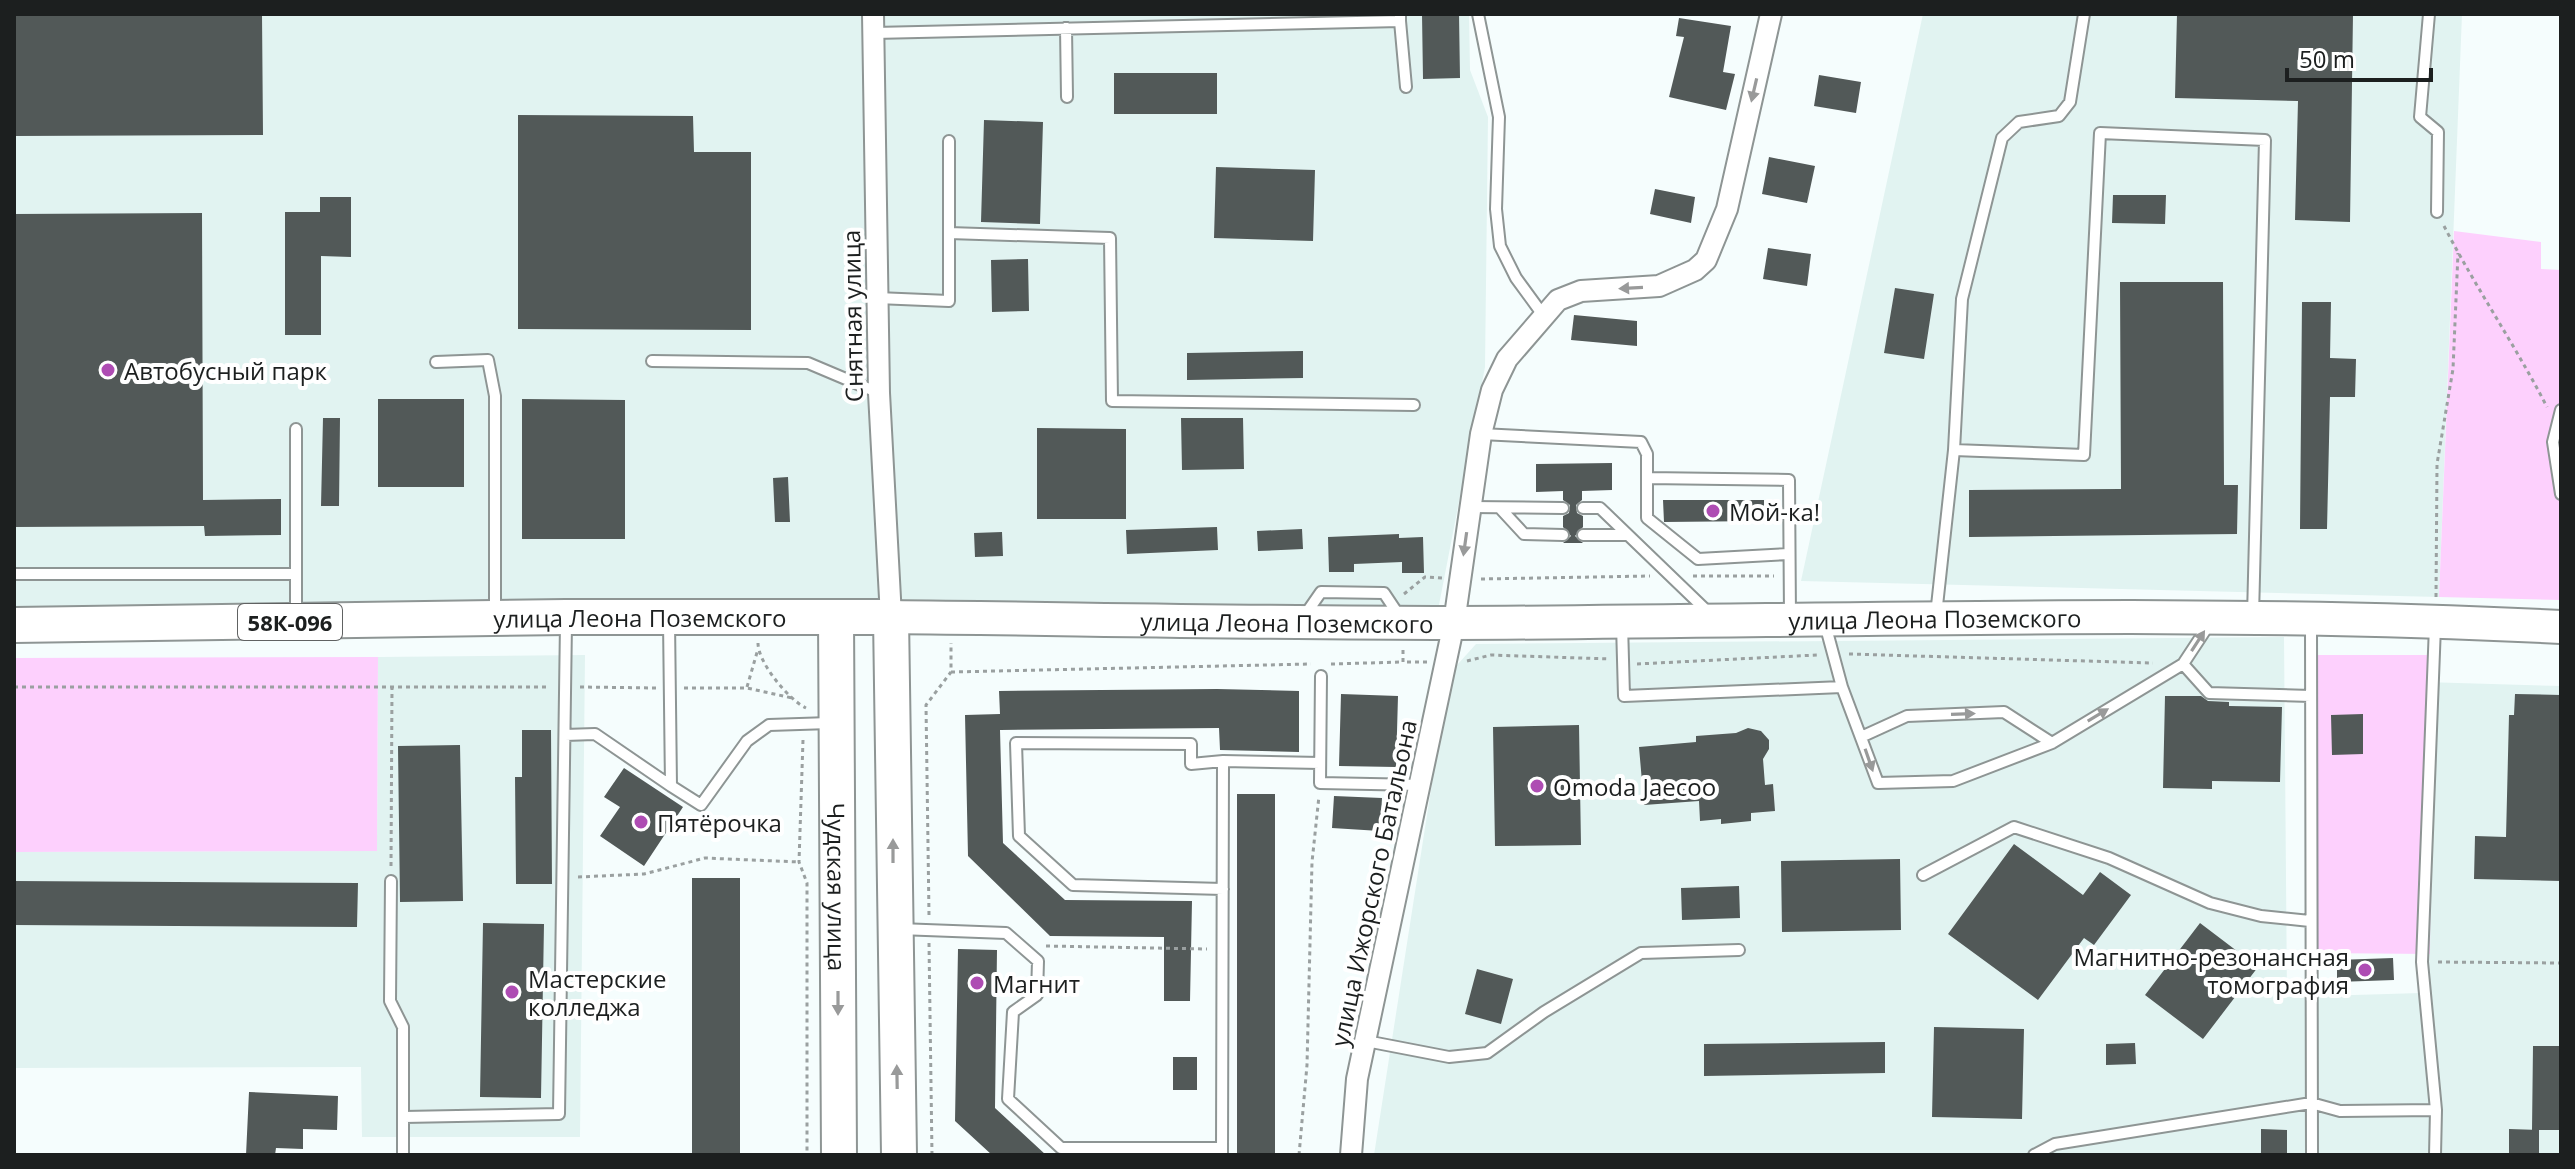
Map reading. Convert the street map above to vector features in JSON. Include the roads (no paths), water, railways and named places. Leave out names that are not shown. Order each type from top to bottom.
[{"type":"highway","name":"улица Леона Поземского","points":[[14,625],[566,617],[891,617]]},
{"type":"highway","name":"Чудская улица","points":[[836,617],[820,722],[839,1155]]},
{"type":"highway","points":[[891,617],[893,929],[899,1155]]},
{"type":"main road","name":"улица Леона Поземского","points":[[891,617],[1454,623],[1790,618],[2311,618],[2561,627]]},
{"type":"street","name":"улица Ижорского Батальона","points":[[1351,1155],[1357,1079],[1454,623],[1481,434],[1492,390],[1507,359],[1558,300],[1581,291],[1659,286],[1695,270],[1706,260],[1727,209],[1771,14]]},
{"type":"street","name":"Снятная улица","points":[[874,23],[879,393],[891,617]]},
{"type":"lane","points":[[1478,14],[1499,117],[1496,209],[1500,246],[1516,278],[1543,315]]},
{"type":"lane","points":[[1935,618],[1954,450],[1962,299],[2002,138],[2019,122],[2059,116],[2070,102],[2084,14]]},
{"type":"lane","points":[[2429,14],[2420,117],[2438,132],[2437,212]]},
{"type":"lane","points":[[874,23],[1066,28],[1400,17],[1406,87]]},
{"type":"lane","points":[[1066,28],[1067,97]]},
{"type":"lane","points":[[1954,450],[2084,455],[2100,133],[2265,140],[2253,618]]},
{"type":"lane","points":[[877,298],[949,301],[949,141]]},
{"type":"lane","points":[[949,233],[1110,238],[1112,401],[1414,405]]},
{"type":"lane","points":[[436,362],[488,360],[495,396],[496,618]]},
{"type":"lane","points":[[652,361],[808,363],[879,393]]},
{"type":"lane","points":[[2561,410],[2555,422],[2553,442],[2561,494]]},
{"type":"lane","points":[[296,429],[297,622]]},
{"type":"lane","points":[[1481,434],[1641,442],[1647,454],[1647,518],[1698,559],[1789,554]]},
{"type":"lane","points":[[1647,478],[1789,480],[1790,618]]},
{"type":"lane","points":[[1470,507],[1563,508]]},
{"type":"lane","points":[[1500,508],[1524,534],[1563,535]]},
{"type":"lane","points":[[1583,508],[1600,508],[1716,619]]},
{"type":"lane","points":[[1583,535],[1628,535]]},
{"type":"lane","points":[[14,574],[296,574]]},
{"type":"lane","points":[[404,1117],[559,1114],[566,617]]},
{"type":"lane","points":[[669,617],[671,786]]},
{"type":"lane","points":[[1824,618],[1842,687],[1878,783],[1953,781],[2052,743],[2183,664],[2213,618]]},
{"type":"lane","points":[[2311,618],[2312,1155]]},
{"type":"lane","points":[[1622,620],[1624,696],[1842,687]]},
{"type":"lane","points":[[2435,1155],[2436,1110],[2422,962],[2436,621]]},
{"type":"lane","points":[[2183,664],[2209,693],[2311,696]]},
{"type":"lane","points":[[1321,676],[1320,783],[1421,785]]},
{"type":"lane","points":[[1861,737],[1907,716],[2004,712],[2052,743]]},
{"type":"lane","points":[[565,735],[595,734],[701,805],[747,741],[769,725],[820,722]]},
{"type":"lane","points":[[1223,889],[1073,885],[1019,836],[1016,743],[1191,744],[1191,764],[1223,761],[1320,763]]},
{"type":"lane","points":[[893,929],[1006,933],[1038,961],[1037,995],[1013,1012],[1008,1099],[1061,1148],[1222,1151],[1223,761]]},
{"type":"lane","points":[[1923,875],[2014,827],[2109,858],[2210,903],[2261,916],[2310,921]]},
{"type":"lane","points":[[391,881],[390,1001],[403,1027],[403,1155]]},
{"type":"lane","points":[[1366,1041],[1449,1057],[1487,1053],[1544,1012],[1641,953],[1739,950]]},
{"type":"lane","points":[[2034,1155],[2055,1144],[2311,1103],[2340,1111],[2436,1110]]},
{"type":"place","name":"Автобусный парк","points":[[108,370]]},
{"type":"place","name":"Мой-ка!","points":[[1713,511]]},
{"type":"place","name":"Omoda Jaecoo","points":[[1537,786]]},
{"type":"place","name":"Пятёрочка","points":[[641,822]]},
{"type":"place","name":"Магнитно-резонансная томография","points":[[2365,970]]},
{"type":"place","name":"Магнит","points":[[977,983]]},
{"type":"place","name":"Мастерские колледжа","points":[[512,992]]}]
